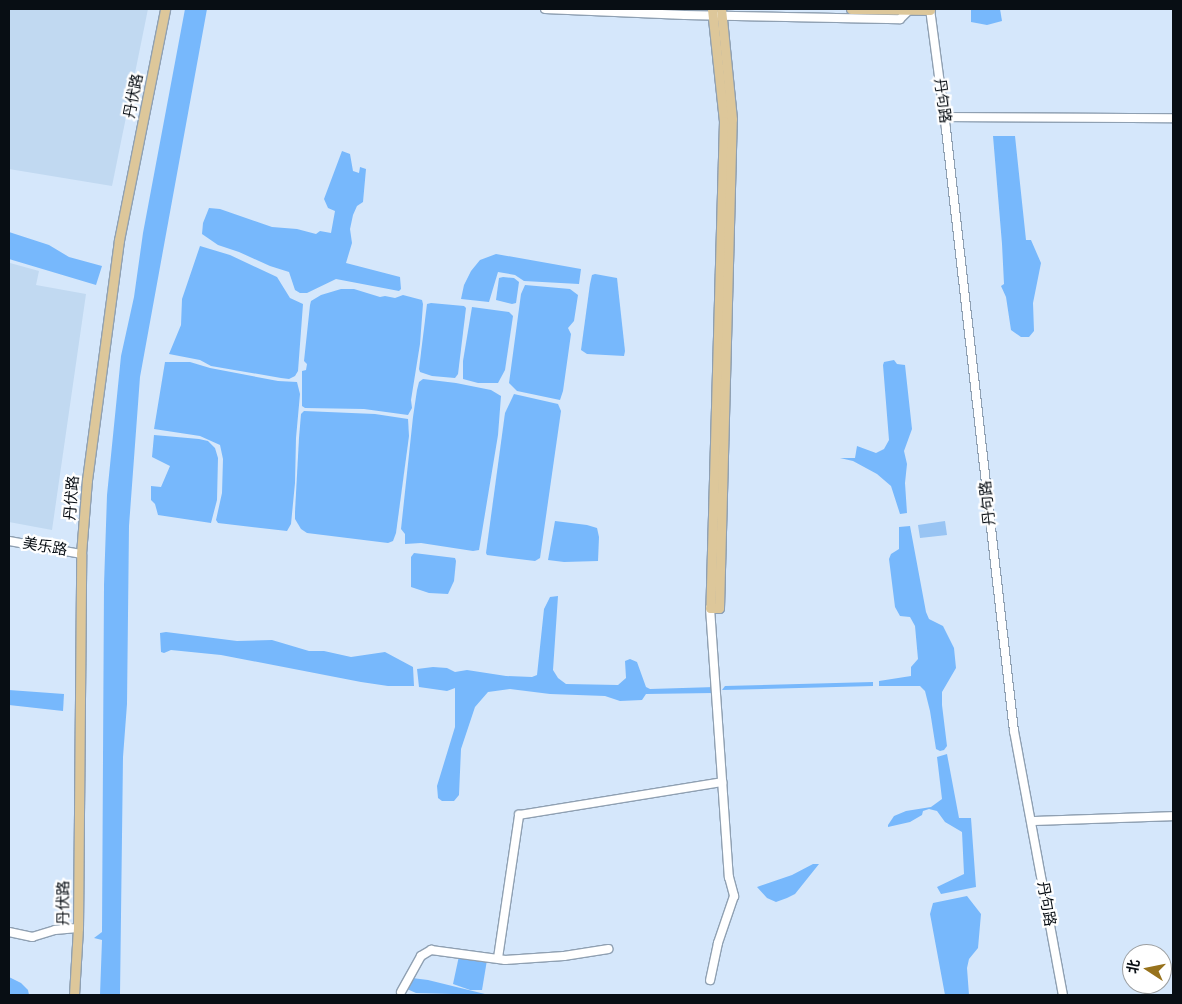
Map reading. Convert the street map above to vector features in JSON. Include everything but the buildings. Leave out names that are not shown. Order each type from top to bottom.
[{"type":"main road","name":"丹伏路","points":[[74,995],[78,928],[81,554],[87,480],[119,240],[165,9]]},
{"type":"main road","points":[[851,9],[930,9]]},
{"type":"main road","points":[[710,608],[724,121],[717,12]]},
{"type":"street","points":[[545,9],[717,12],[900,19],[909,10]]},
{"type":"street","name":"丹句路","points":[[930,9],[945,117],[1014,731],[1063,995]]},
{"type":"street","points":[[945,117],[1173,118]]},
{"type":"street","name":"美乐路","points":[[9,541],[81,554]]},
{"type":"street","points":[[710,608],[729,877],[734,896],[718,943],[710,980]]},
{"type":"street","points":[[498,958],[519,814],[722,782]]},
{"type":"street","points":[[1030,821],[1173,816]]},
{"type":"street","points":[[9,932],[32,937],[56,930],[78,928]]},
{"type":"street","points":[[401,992],[425,952],[449,951],[498,958],[564,956],[608,949]]},
{"type":"shaded area","points":[[9,9],[148,9],[112,186],[9,169]]},
{"type":"shaded area","points":[[185,9],[207,9],[140,377],[129,526],[127,704],[123,757],[120,995],[100,995],[102,940],[94,938],[102,932],[104,585],[107,495],[121,356],[134,297],[143,233]]},
{"type":"shaded area","points":[[971,9],[1000,9],[1002,21],[987,25],[971,22]]},
{"type":"shaded area","points":[[993,136],[1015,136],[1026,240],[1031,240],[1041,263],[1033,303],[1034,331],[1029,337],[1021,337],[1011,330],[1006,297],[1001,286],[1004,284],[1002,244]]},
{"type":"shaded area","points":[[342,151],[350,154],[353,171],[359,173],[360,167],[366,169],[363,202],[357,206],[353,215],[350,229],[352,243],[346,263],[400,277],[401,289],[399,291],[336,279],[307,293],[300,293],[295,290],[289,272],[218,245],[202,234],[203,223],[209,208],[220,209],[272,227],[297,229],[316,234],[320,231],[331,233],[335,211],[328,208],[324,199]]},
{"type":"shaded area","points":[[9,232],[49,245],[69,257],[102,266],[96,285],[9,259]]},
{"type":"shaded area","points":[[200,246],[230,255],[277,277],[290,298],[303,304],[298,371],[295,376],[289,379],[211,366],[200,360],[169,354],[181,325],[182,299]]},
{"type":"shaded area","points":[[496,254],[581,269],[579,284],[524,281],[515,275],[498,272],[489,302],[461,299],[464,285],[471,271],[480,260]]},
{"type":"shaded area","points":[[10,263],[39,271],[36,285],[86,294],[52,530],[9,522]]},
{"type":"shaded area","points":[[592,275],[617,278],[624,356],[587,354],[581,350],[590,284]]},
{"type":"shaded area","points":[[499,278],[514,278],[519,282],[516,303],[512,304],[496,300]]},
{"type":"shaded area","points":[[525,285],[570,289],[578,295],[574,321],[568,328],[571,334],[560,400],[517,391],[509,383],[521,294]]},
{"type":"shaded area","points":[[341,289],[354,289],[380,297],[395,298],[403,295],[422,300],[420,344],[411,400],[412,408],[408,415],[364,409],[305,408],[302,406],[302,371],[306,370],[307,364],[304,361],[311,301],[321,295]]},
{"type":"shaded area","points":[[427,304],[464,306],[466,308],[458,374],[455,378],[432,376],[420,372],[419,369]]},
{"type":"shaded area","points":[[472,307],[509,312],[513,316],[505,370],[498,383],[478,383],[463,379],[463,361]]},
{"type":"shaded area","points":[[894,360],[897,364],[905,365],[912,429],[904,451],[907,464],[905,483],[907,513],[900,514],[891,486],[877,474],[853,461],[840,458],[855,458],[857,446],[876,453],[884,449],[889,440],[883,365],[884,362]]},
{"type":"shaded area","points":[[165,362],[190,362],[210,368],[278,381],[297,382],[300,394],[296,438],[295,483],[291,524],[287,531],[218,523],[216,520],[222,493],[223,459],[220,445],[200,436],[154,429]]},
{"type":"shaded area","points":[[423,379],[491,390],[501,396],[498,435],[479,550],[473,551],[421,543],[405,544],[405,534],[401,529],[413,417],[419,382]]},
{"type":"shaded area","points":[[514,394],[558,404],[561,411],[540,558],[535,561],[487,555],[486,553],[505,413]]},
{"type":"shaded area","points":[[304,411],[375,414],[408,419],[409,436],[396,533],[393,541],[388,543],[307,533],[301,529],[295,519],[295,512],[301,414]]},
{"type":"shaded area","points":[[154,435],[199,439],[208,441],[215,448],[218,458],[217,500],[211,523],[158,515],[155,504],[151,500],[151,486],[161,487],[170,466],[152,457]]},
{"type":"shaded area","points":[[555,521],[597,528],[599,537],[598,561],[564,562],[548,560]]},
{"type":"shaded area","points":[[945,521],[947,535],[920,538],[918,525]]},
{"type":"shaded area","points":[[910,526],[926,612],[929,619],[943,626],[954,648],[956,668],[942,692],[947,746],[944,750],[940,751],[936,749],[925,691],[920,686],[879,686],[879,681],[911,676],[911,667],[918,659],[915,626],[910,617],[900,616],[895,607],[889,559],[891,554],[899,549],[899,527]]},
{"type":"shaded area","points":[[414,553],[455,558],[454,581],[448,594],[429,593],[411,587],[411,557]]},
{"type":"shaded area","points":[[558,596],[553,670],[558,678],[566,684],[618,685],[626,678],[625,661],[630,659],[637,662],[646,687],[650,689],[715,687],[713,693],[646,694],[642,700],[620,701],[605,696],[550,694],[510,689],[488,692],[475,707],[461,749],[459,795],[454,801],[442,801],[438,798],[437,786],[455,727],[455,688],[447,691],[419,687],[417,669],[433,667],[447,668],[455,672],[467,670],[506,676],[532,677],[537,675],[544,609],[550,597]]},
{"type":"shaded area","points":[[166,632],[237,641],[272,640],[309,651],[324,651],[351,657],[385,652],[413,667],[414,686],[388,686],[361,682],[221,655],[171,650],[164,653],[161,652],[160,633]]},
{"type":"shaded area","points":[[873,682],[873,686],[722,690],[725,686]]},
{"type":"shaded area","points":[[9,690],[64,694],[63,711],[9,705]]},
{"type":"shaded area","points":[[947,754],[959,818],[971,818],[976,887],[941,894],[937,887],[964,874],[962,832],[945,822],[937,811],[929,809],[923,811],[922,815],[910,822],[888,827],[888,825],[894,816],[906,811],[931,807],[942,799],[937,757]]},
{"type":"shaded area","points":[[813,864],[819,864],[795,894],[787,898],[776,902],[767,898],[757,887],[792,875]]},
{"type":"shaded area","points":[[967,896],[981,914],[978,948],[969,959],[967,968],[969,995],[945,995],[930,914],[933,903]]},
{"type":"shaded area","points":[[459,956],[487,960],[482,990],[470,990],[453,984]]},
{"type":"shaded area","points":[[9,977],[21,983],[28,990],[29,995],[9,995]]},
{"type":"shaded area","points":[[412,978],[489,995],[416,993],[407,989]]}]
